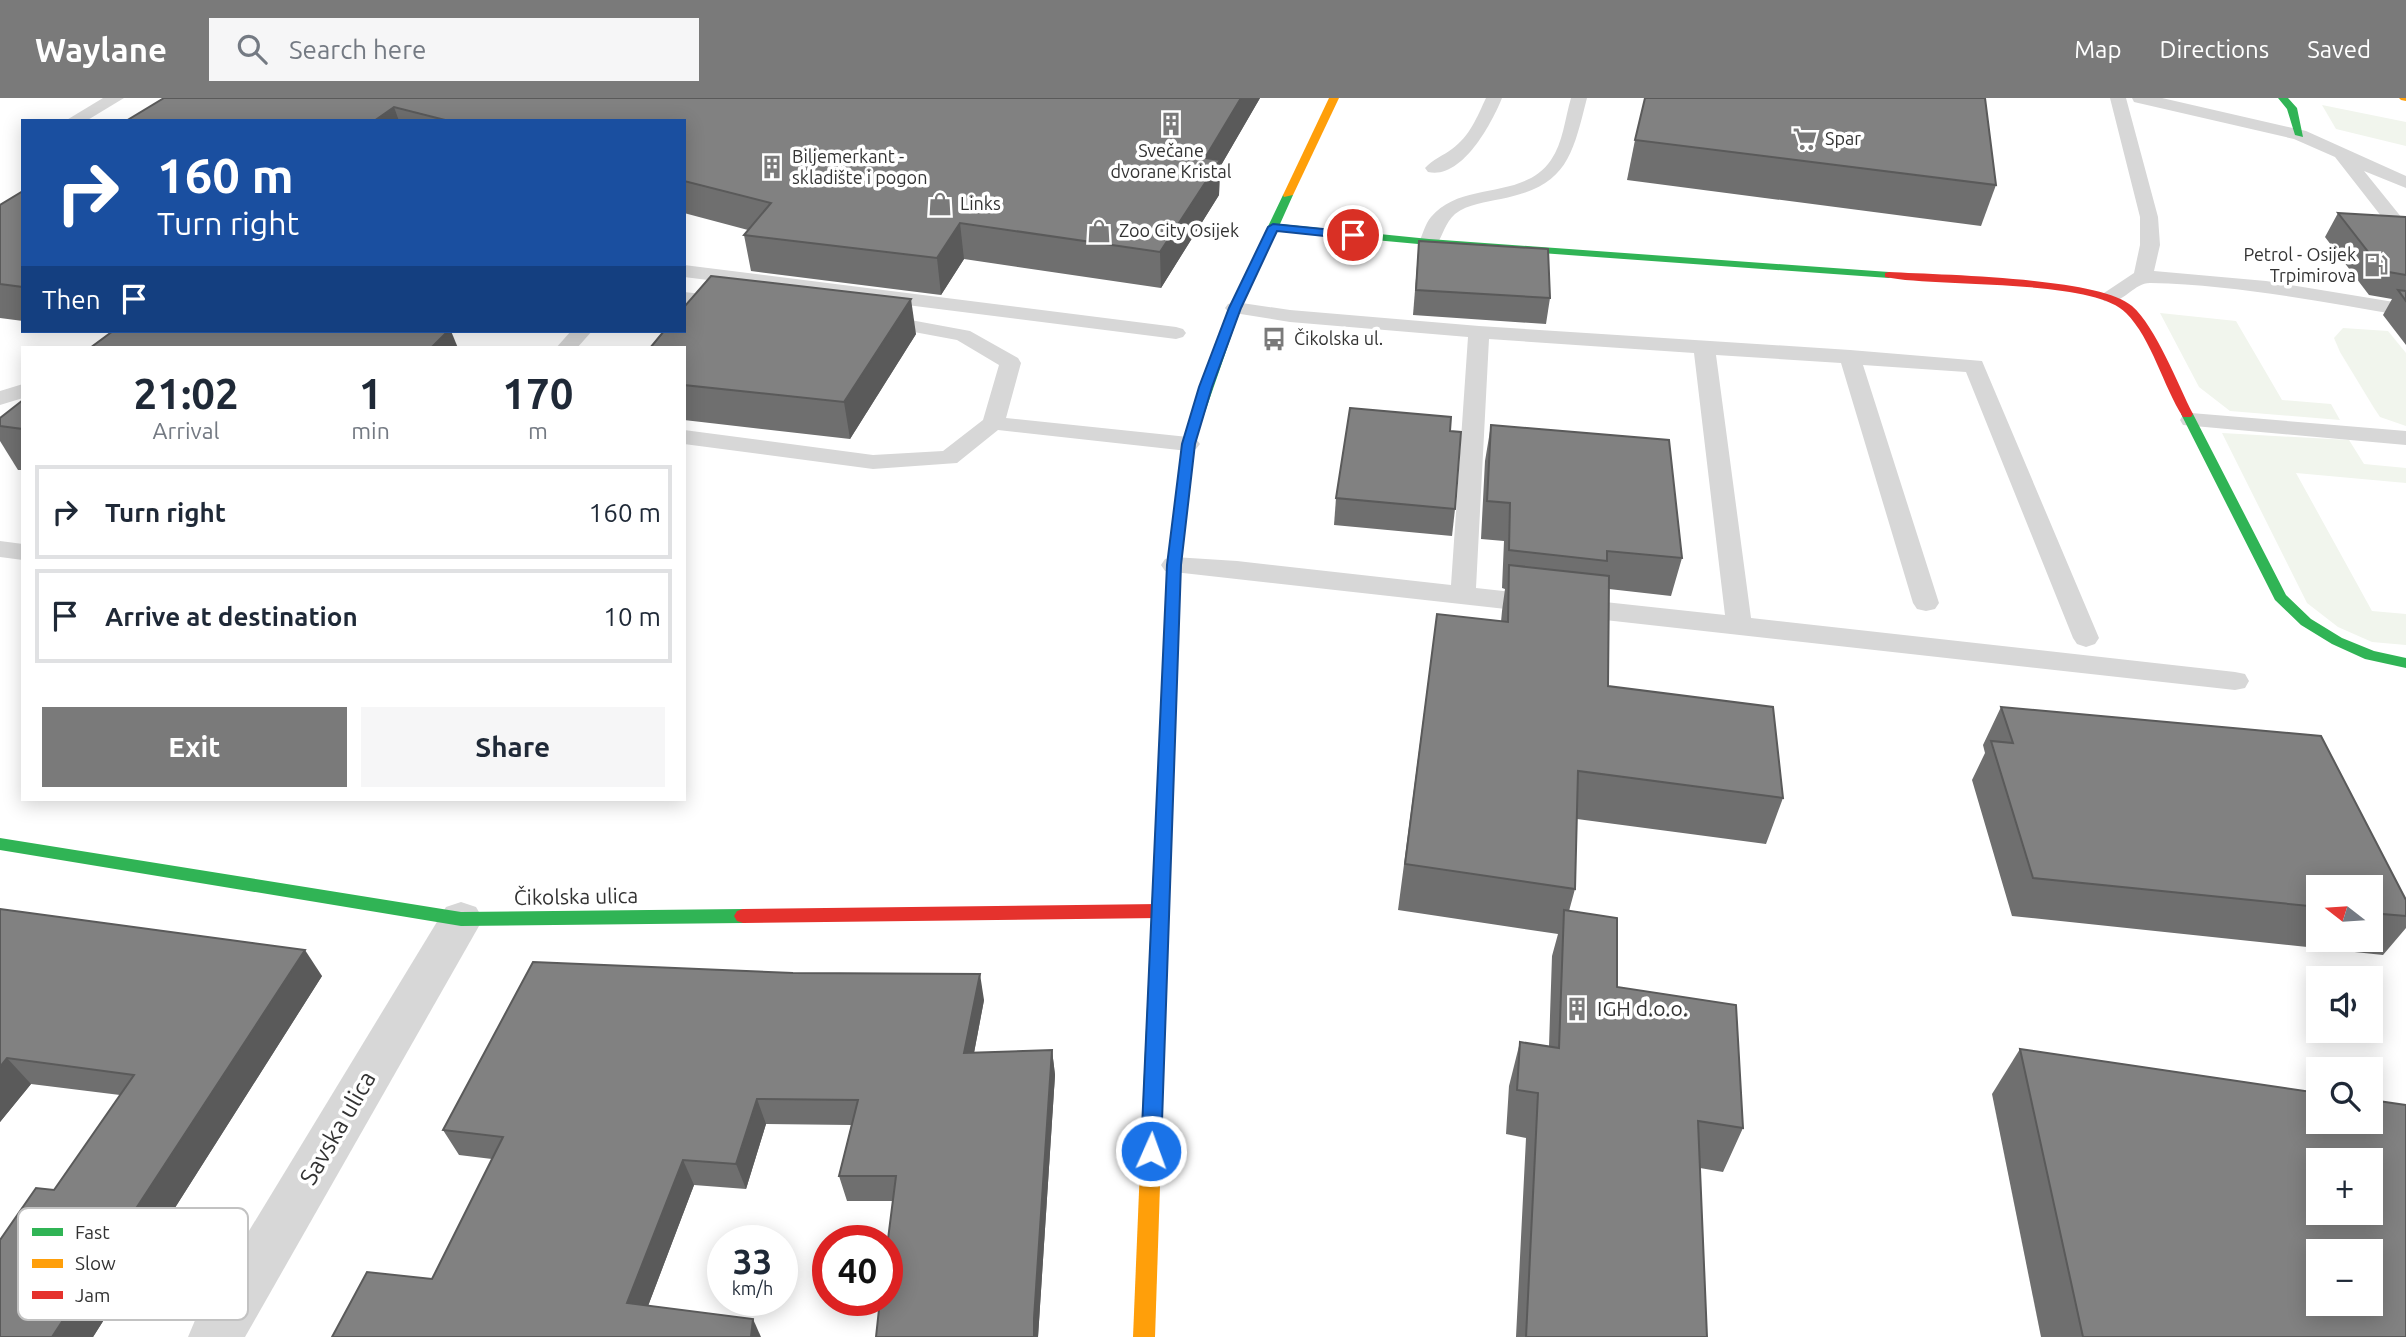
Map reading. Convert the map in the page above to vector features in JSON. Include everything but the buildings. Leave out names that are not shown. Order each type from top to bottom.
[{"type":"street","points":[[1144,1337],[1174,565],[1188,444],[1235,308],[1334,98]]},
{"type":"street","points":[[2283,98],[2292,108],[2301,135]]},
{"type":"street","points":[[1273,227],[1429,242],[2076,289],[2111,297],[2131,308],[2143,327],[2280,597],[2295,614],[2320,633],[2353,648],[2406,663]]},
{"type":"street","name":"Čikolska ulica","points":[[0,844],[461,919],[1159,911]]},
{"type":"street","name":"Savska ulica","points":[[248,1281],[461,919]]},
{"type":"street","name":"Savska ulica","points":[[215,1337],[225,1320]]},
{"type":"lane","points":[[77,119],[116,98]]},
{"type":"lane","points":[[1434,168],[1463,152],[1480,131],[1494,98]]},
{"type":"lane","points":[[1429,242],[1441,213],[1462,202],[1507,192],[1546,176],[1557,165],[1565,147],[1580,98]]},
{"type":"lane","points":[[2118,98],[2149,217],[2150,245],[2143,276]]},
{"type":"lane","points":[[2140,98],[2301,135],[2338,150],[2402,183]]},
{"type":"lane","points":[[2338,150],[2406,235]]},
{"type":"lane","points":[[686,271],[1176,333]]},
{"type":"lane","points":[[2111,297],[2143,276],[2266,286],[2406,310]]},
{"type":"lane","points":[[686,298],[754,306]]},
{"type":"lane","points":[[1235,308],[1290,316],[1479,332],[1974,366],[2086,638]]},
{"type":"lane","points":[[686,437],[873,462],[949,458],[993,423],[1010,363],[963,335],[906,323],[851,317]]},
{"type":"lane","points":[[1463,594],[1479,332]]},
{"type":"lane","points":[[568,346],[580,333]]},
{"type":"lane","points":[[1704,346],[1739,625]]},
{"type":"lane","points":[[1850,356],[1926,603]]},
{"type":"lane","points":[[0,398],[21,392]]},
{"type":"lane","points":[[2191,420],[2406,438]]},
{"type":"lane","points":[[993,423],[1188,444]]},
{"type":"lane","points":[[0,549],[21,552]]},
{"type":"lane","points":[[1174,565],[1463,594],[2235,681]]},
{"type":"shaded area","points":[[2322,105],[2406,122],[2406,146],[2336,129]]},
{"type":"shaded area","points":[[2160,313],[2236,321],[2282,400],[2331,404],[2340,420],[2230,411],[2199,387]]},
{"type":"shaded area","points":[[2343,328],[2388,331],[2406,353],[2406,426],[2380,417],[2374,408],[2334,338]]},
{"type":"shaded area","points":[[2222,433],[2349,440],[2364,464],[2406,468],[2406,483],[2296,473],[2372,611],[2406,614],[2406,645],[2372,642],[2338,627],[2307,603]]},
{"type":"traffic: fast","points":[[2283,98],[2292,108],[2300,135]]},
{"type":"traffic: fast","points":[[1153,1095],[1174,565],[1188,444],[1235,308],[1288,195]]},
{"type":"traffic: fast","points":[[1273,227],[1429,242],[1889,275]]},
{"type":"traffic: fast","points":[[2187,414],[2280,597],[2306,622],[2337,641],[2370,655],[2406,663]]},
{"type":"traffic: fast","points":[[0,844],[461,919],[743,916]]},
{"type":"traffic: slow","points":[[1288,195],[1334,98]]},
{"type":"traffic: slow","points":[[1144,1337],[1153,1095]]},
{"type":"traffic: jam","points":[[1889,275],[2076,289],[2115,299],[2130,310],[2143,327],[2187,414]]},
{"type":"traffic: jam","points":[[743,916],[1159,911]]},
{"type":"place","name":"Svečane dvorane Kristal","points":[[1171,124]]},
{"type":"place","name":"Spar","points":[[1805,139]]},
{"type":"place","name":"Biljemerkant - skladište i pogon","points":[[772,167]]},
{"type":"place","name":"Links","points":[[940,204]]},
{"type":"place","name":"Zoo City Osijek","points":[[1099,231]]},
{"type":"place","name":"Petrol - Osijek Trpimirova","points":[[2376,265]]},
{"type":"place","name":"Čikolska ul.","points":[[1274,339]]},
{"type":"place","name":"IGH d.o.o.","points":[[1577,1009]]},
{"type":"route","points":[[1151,1151],[1174,565],[1188,444],[1235,308],[1273,227],[1353,235]]}]
